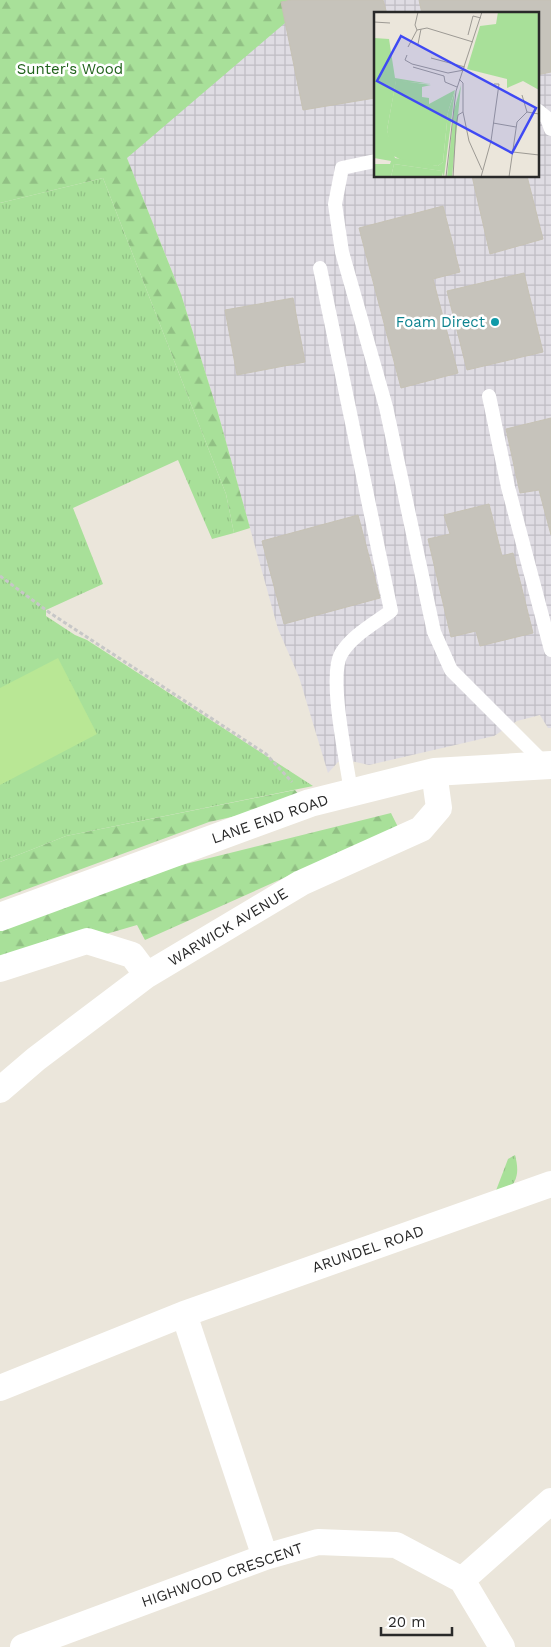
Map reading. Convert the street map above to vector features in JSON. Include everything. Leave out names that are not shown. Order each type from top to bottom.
[{"type":"street","name":"LANE END ROAD","points":[[0,917],[310,803],[434,772],[549,765]]},
{"type":"street","name":"WARWICK AVENUE","points":[[0,1090],[36,1059],[147,975],[301,883],[421,829],[439,808],[434,772]]},
{"type":"street","points":[[0,969],[88,941],[132,955],[147,975]]},
{"type":"street","name":"ARUNDEL ROAD","points":[[0,1388],[184,1314],[551,1184]]},
{"type":"street","points":[[184,1314],[265,1557]]},
{"type":"street","points":[[502,1647],[462,1580],[551,1501]]},
{"type":"street","name":"HIGHWOOD CRESCENT","points":[[23,1647],[265,1557],[318,1542],[396,1545],[462,1580]]},
{"type":"lane","points":[[538,111],[547,118],[551,129]]},
{"type":"lane","points":[[374,161],[342,168],[335,204],[342,252],[386,407],[434,632],[451,670],[549,765]]},
{"type":"lane","points":[[320,268],[391,611],[358,636],[341,655],[335,680],[351,792]]},
{"type":"lane","points":[[489,396],[508,487],[551,650]]},
{"type":"path","points":[[0,576],[50,613],[266,754],[310,803]]},
{"type":"shaded area","points":[[257,0],[551,0],[551,728],[548,728],[540,715],[517,721],[494,736],[369,765],[351,761],[338,762],[328,773],[299,677],[278,629],[218,413],[181,294],[120,141]]},
{"type":"green space","name":"Sunter's Wood","points":[[0,0],[312,0],[127,158],[181,294],[218,413],[250,528],[234,533],[226,494],[103,178],[0,203]]},
{"type":"green space","points":[[103,178],[226,494],[234,533],[212,539],[178,460],[73,508],[103,584],[46,610],[46,616],[75,635],[87,640],[313,786],[66,836],[0,862],[0,203]]},
{"type":"green space","points":[[58,658],[97,734],[0,785],[0,688]]},
{"type":"green space","points":[[295,790],[304,801],[209,822],[0,899],[0,862],[66,836]]},
{"type":"green space","points":[[391,813],[398,827],[145,940],[137,925],[0,965],[0,923],[113,882]]},
{"type":"green space","points":[[515,1155],[517,1171],[514,1183],[492,1201],[508,1159]]},
{"type":"building","points":[[291,0],[383,0],[386,12],[374,12],[374,98],[303,110],[281,2]]},
{"type":"building","points":[[419,0],[551,0],[551,72],[538,75],[538,12],[422,12]]},
{"type":"building","points":[[472,178],[528,178],[543,239],[490,254]]},
{"type":"building","points":[[443,206],[460,272],[433,279],[458,373],[401,388],[359,228]]},
{"type":"building","name":"Foam Direct","points":[[524,273],[543,352],[467,370],[447,291]]},
{"type":"building","points":[[293,298],[305,362],[237,375],[225,310]]},
{"type":"building","points":[[551,418],[551,535],[539,490],[520,493],[506,429]]},
{"type":"building","points":[[489,504],[502,556],[513,553],[533,633],[480,646],[476,631],[451,637],[428,539],[450,534],[444,515]]},
{"type":"building","points":[[358,515],[380,598],[284,624],[262,541]]},
{"type":"place","name":"Foam Direct","points":[[495,322]]}]
